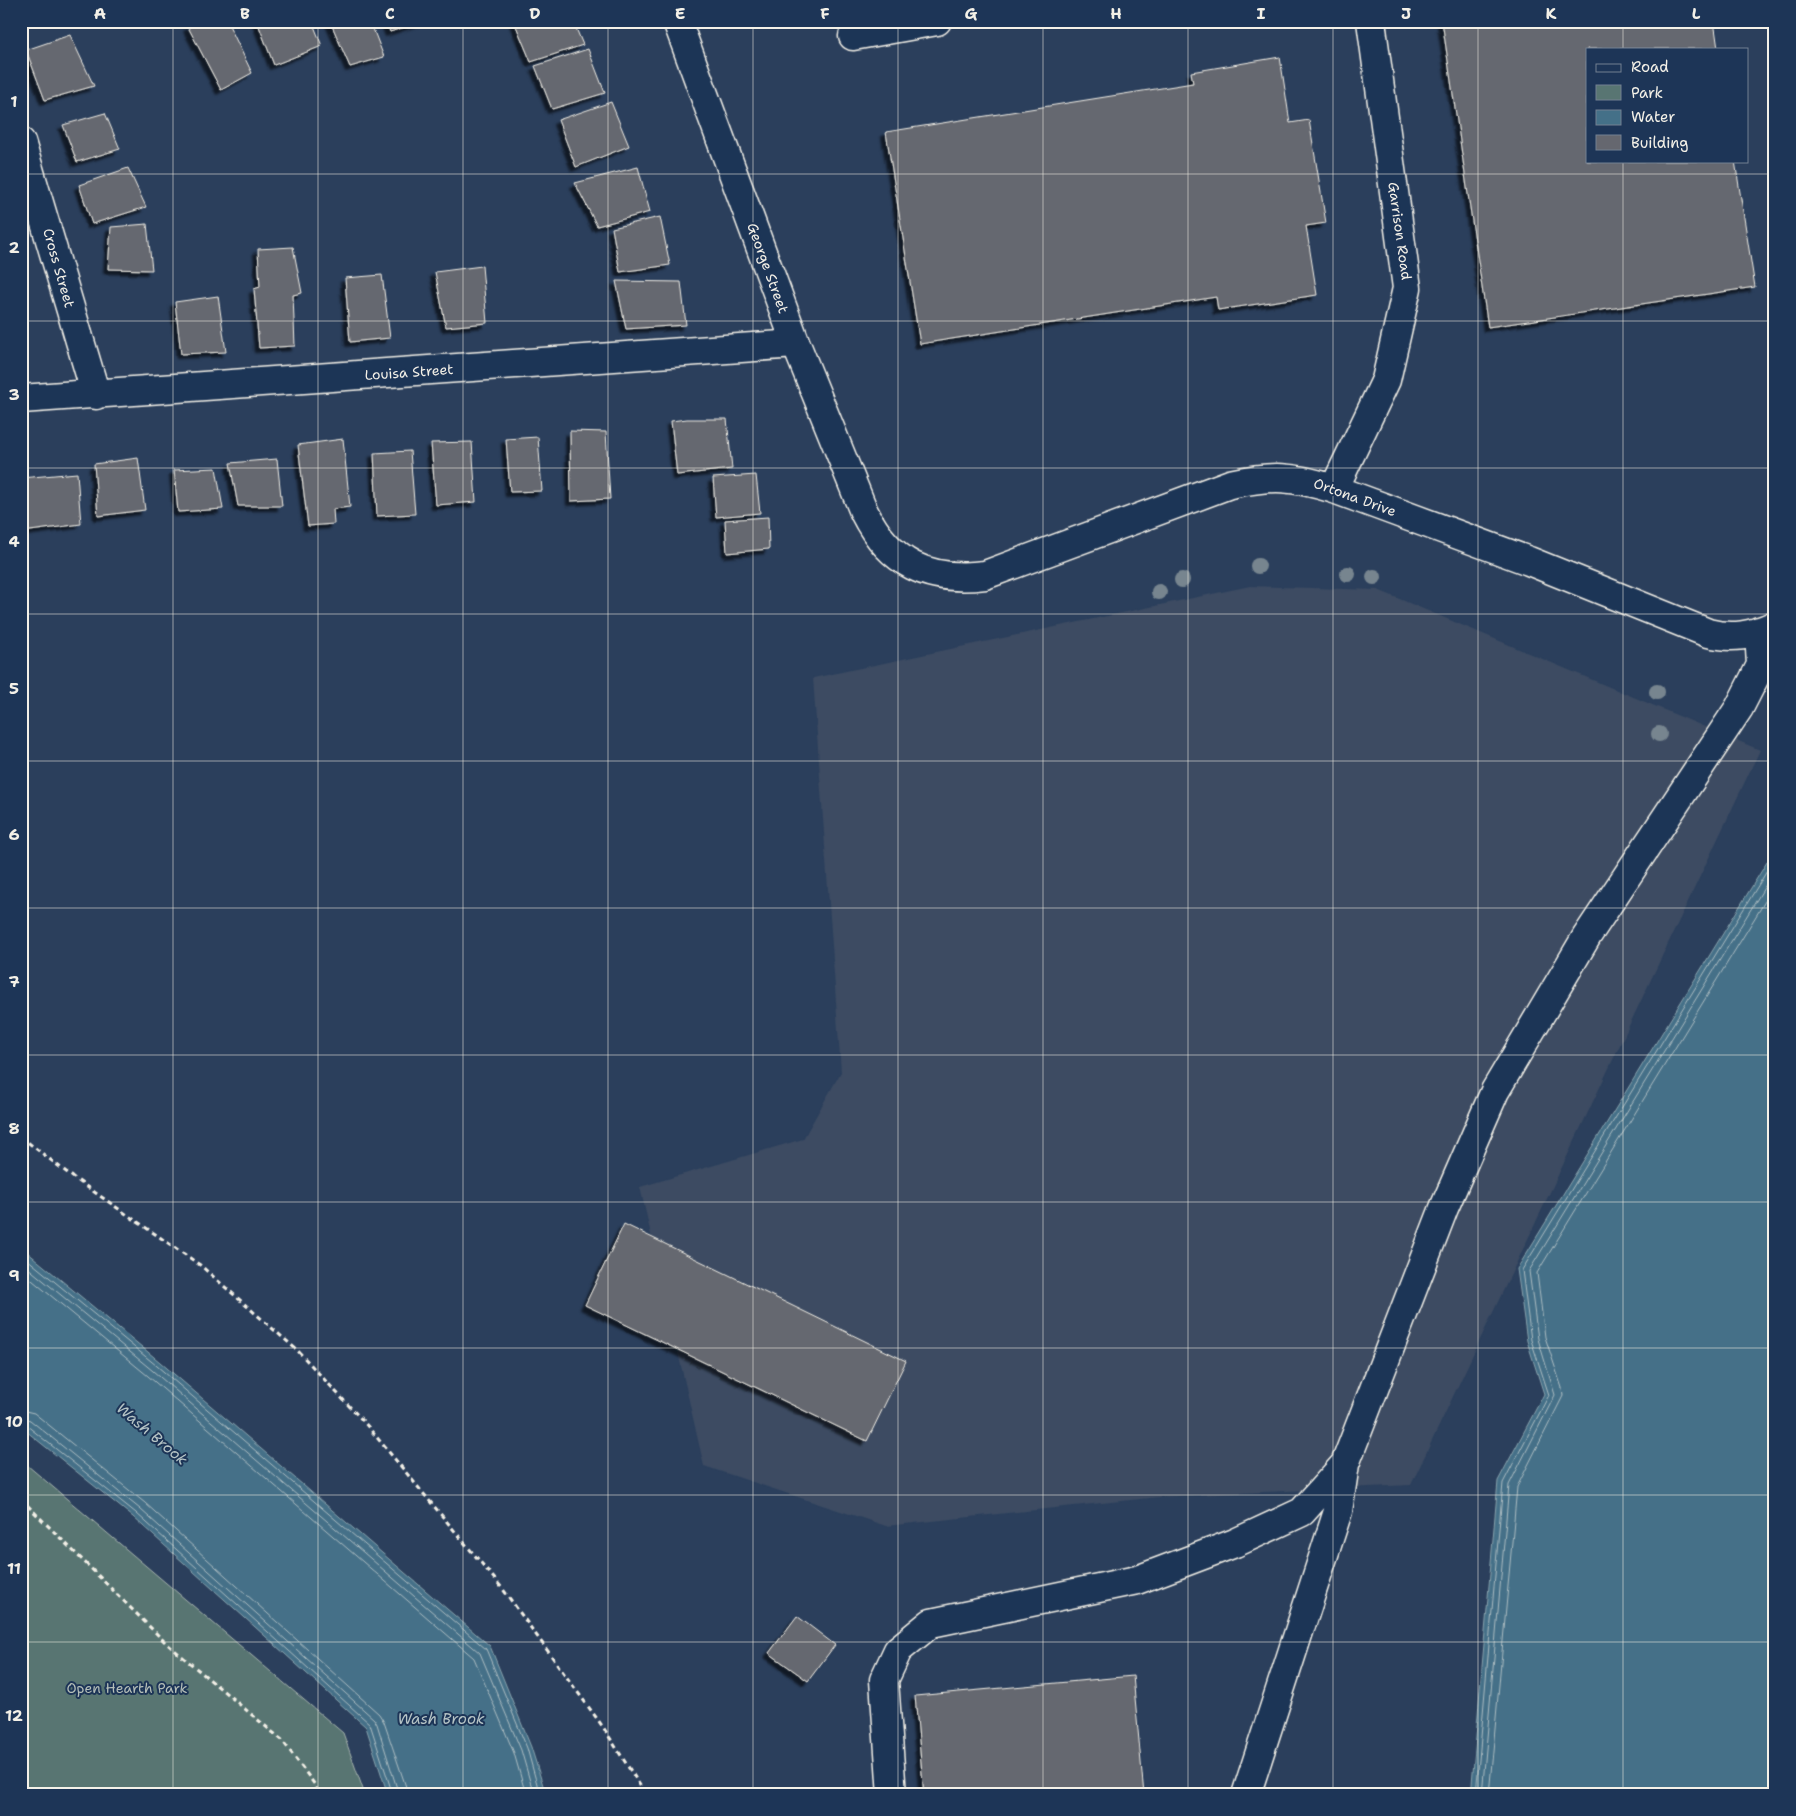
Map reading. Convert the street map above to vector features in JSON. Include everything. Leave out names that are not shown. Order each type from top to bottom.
[{"type":"street","name":"George Street","points":[[677,21],[796,344],[864,512]]},
{"type":"street","points":[[852,36],[937,21]]},
{"type":"street","name":"Garrison Road","points":[[1334,488],[1386,380],[1407,288],[1371,21]]},
{"type":"street","name":"Cross Street","points":[[21,142],[96,395]]},
{"type":"street","name":"Louisa Street","points":[[21,399],[796,344]]},
{"type":"street","name":"Ortona Drive","points":[[864,512],[884,544],[901,558],[920,570],[941,576],[962,578],[985,575],[1230,484],[1254,479],[1306,480],[1334,488],[1529,561],[1708,633],[1734,638],[1747,636],[1767,628]]},
{"type":"street","points":[[1246,1795],[1338,1511],[1345,1464],[1444,1208],[1495,1091],[1587,936],[1739,708],[1761,665],[1767,628]]},
{"type":"street","points":[[892,1795],[884,1680],[898,1650],[931,1623],[1137,1580],[1208,1553],[1302,1512],[1345,1464]]},
{"type":"path","points":[[21,1137],[74,1178],[200,1265],[297,1350],[364,1422],[502,1588],[603,1727],[646,1795]]},
{"type":"path","points":[[21,1499],[166,1643],[282,1740],[315,1785],[320,1795]]},
{"type":"shaded area","points":[[1250,586],[1378,590],[1760,750],[1411,1485],[1159,1497],[886,1526],[704,1466],[640,1187],[803,1139],[841,1072],[813,678]]},
{"type":"green space","name":"Open Hearth Park","points":[[21,1460],[343,1733],[365,1795],[21,1795]]},
{"type":"water","points":[[1775,849],[1775,1795],[1471,1795],[1498,1481],[1544,1394],[1527,1341],[1517,1269]]},
{"type":"water","name":"Wash Brook","points":[[21,1247],[160,1362],[490,1646],[531,1747],[546,1795],[388,1795],[366,1727],[133,1517],[21,1427]]},
{"type":"building","points":[[201,21],[227,21],[252,73],[221,90],[188,27]]},
{"type":"building","points":[[257,21],[312,21],[322,46],[274,65]]},
{"type":"building","points":[[330,21],[370,21],[384,57],[350,67]]},
{"type":"building","points":[[386,21],[423,21],[390,32]]},
{"type":"building","points":[[514,21],[573,21],[583,45],[531,62]]},
{"type":"building","points":[[1442,21],[1714,21],[1718,48],[1586,48],[1586,162],[1735,162],[1755,287],[1488,327]]},
{"type":"building","points":[[70,35],[94,86],[45,100],[26,50]]},
{"type":"building","points":[[588,49],[605,93],[552,109],[535,66]]},
{"type":"building","points":[[1280,57],[1290,123],[1309,120],[1326,223],[1306,226],[1317,295],[1218,310],[1216,297],[920,344],[886,132],[1193,83],[1191,72]]},
{"type":"building","points":[[611,102],[629,146],[576,167],[558,120]]},
{"type":"building","points":[[105,113],[120,149],[77,162],[63,125]]},
{"type":"building","points":[[638,167],[650,212],[597,226],[575,183]]},
{"type":"building","points":[[128,168],[146,207],[92,224],[79,185]]},
{"type":"building","points":[[660,217],[670,265],[620,272],[612,228]]},
{"type":"building","points":[[147,224],[152,270],[108,269],[111,227]]},
{"type":"building","points":[[293,247],[302,293],[293,295],[295,346],[259,348],[254,289],[260,287],[258,249]]},
{"type":"building","points":[[482,266],[487,323],[446,327],[435,272]]},
{"type":"building","points":[[382,275],[390,338],[350,342],[345,278]]},
{"type":"building","points":[[616,281],[681,282],[686,325],[626,329]]},
{"type":"building","points":[[218,296],[226,352],[181,354],[175,302]]},
{"type":"building","points":[[727,419],[732,469],[677,475],[671,421]]},
{"type":"building","points":[[570,431],[606,432],[610,499],[571,501]]},
{"type":"building","points":[[538,437],[542,491],[510,492],[506,439]]},
{"type":"building","points":[[343,439],[350,507],[333,509],[334,524],[308,526],[298,445]]},
{"type":"building","points":[[472,442],[476,502],[436,505],[431,443]]},
{"type":"building","points":[[410,451],[415,514],[377,516],[374,453]]},
{"type":"building","points":[[138,458],[145,510],[98,516],[94,464]]},
{"type":"building","points":[[277,459],[282,506],[238,506],[230,463]]},
{"type":"building","points":[[216,468],[223,509],[178,512],[174,470]]},
{"type":"building","points":[[77,473],[81,524],[23,532],[21,520],[21,478]]},
{"type":"building","points":[[756,475],[760,513],[716,517],[713,478]]},
{"type":"building","points":[[768,517],[769,549],[727,553],[725,520]]},
{"type":"building","points":[[624,1224],[906,1361],[867,1441],[585,1305]]},
{"type":"building","points":[[797,1616],[835,1645],[808,1681],[769,1653]]},
{"type":"building","points":[[1133,1676],[1144,1795],[924,1795],[915,1696]]}]
